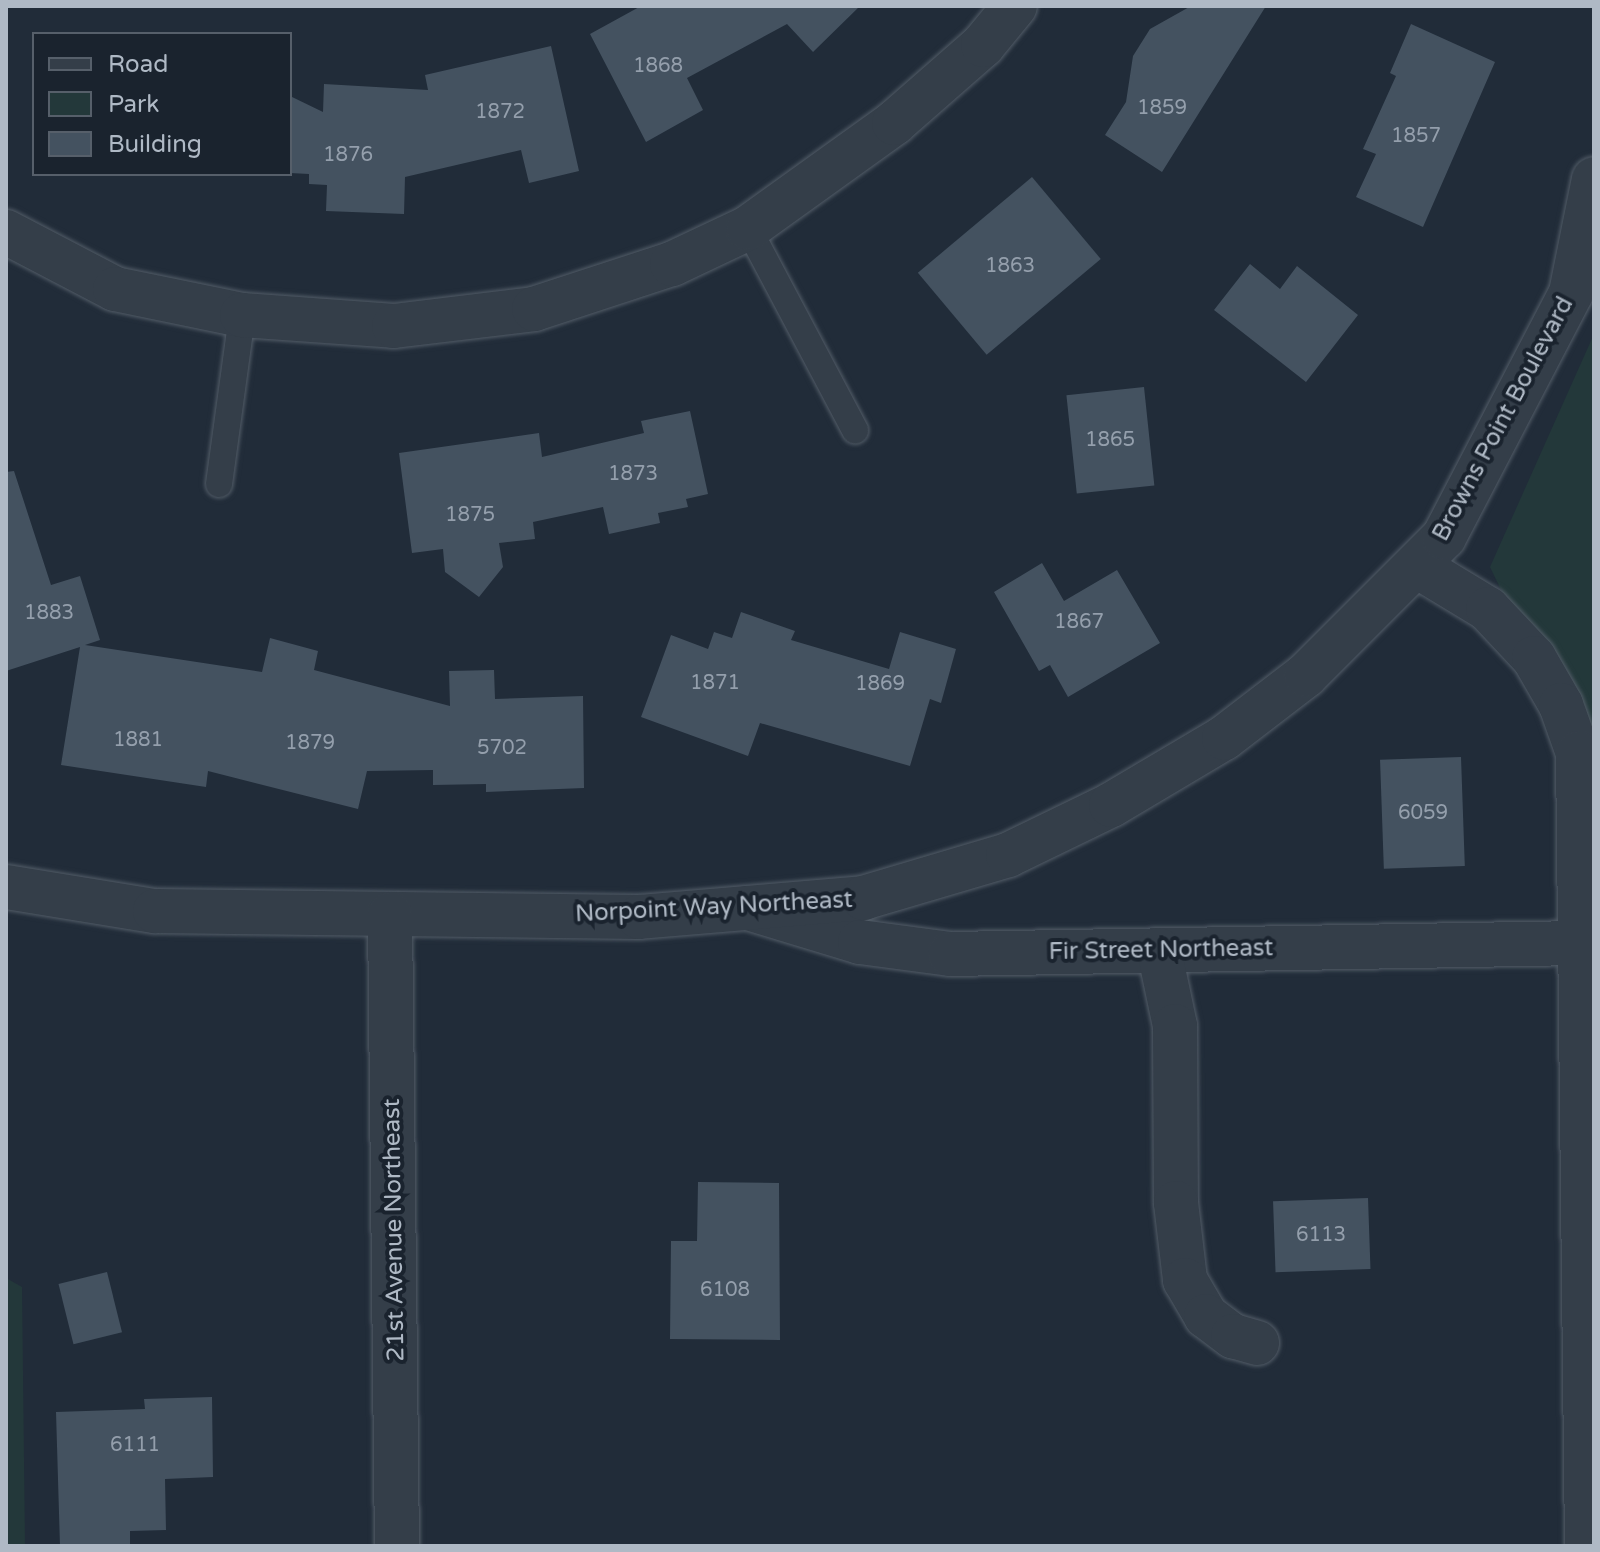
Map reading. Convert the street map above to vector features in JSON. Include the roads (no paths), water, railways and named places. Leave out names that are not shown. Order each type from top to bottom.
[{"type":"street","points":[[6,232],[115,289],[242,315],[394,326],[534,309],[659,269],[748,228],[894,123],[983,45],[1015,6]]},
{"type":"street","name":"Browns Point Boulevard","points":[[1587,1546],[1578,753],[1561,705],[1534,658],[1488,609],[1417,566],[1444,537],[1571,293],[1594,179]]},
{"type":"street","name":"Norpoint Way Northeast","points":[[6,887],[155,911],[639,917],[863,898],[1008,855],[1111,805],[1224,738],[1306,675],[1417,566]]},
{"type":"street","name":"Fir Street Northeast","points":[[748,908],[860,942],[950,954],[1580,943]]},
{"type":"street","name":"21st Avenue Northeast","points":[[390,914],[397,1546]]},
{"type":"street","points":[[1159,950],[1175,1026],[1176,1203],[1185,1280],[1206,1316],[1233,1336],[1257,1343]]},
{"type":"lane","points":[[748,228],[855,430]]},
{"type":"lane","points":[[219,484],[242,315]]}]
